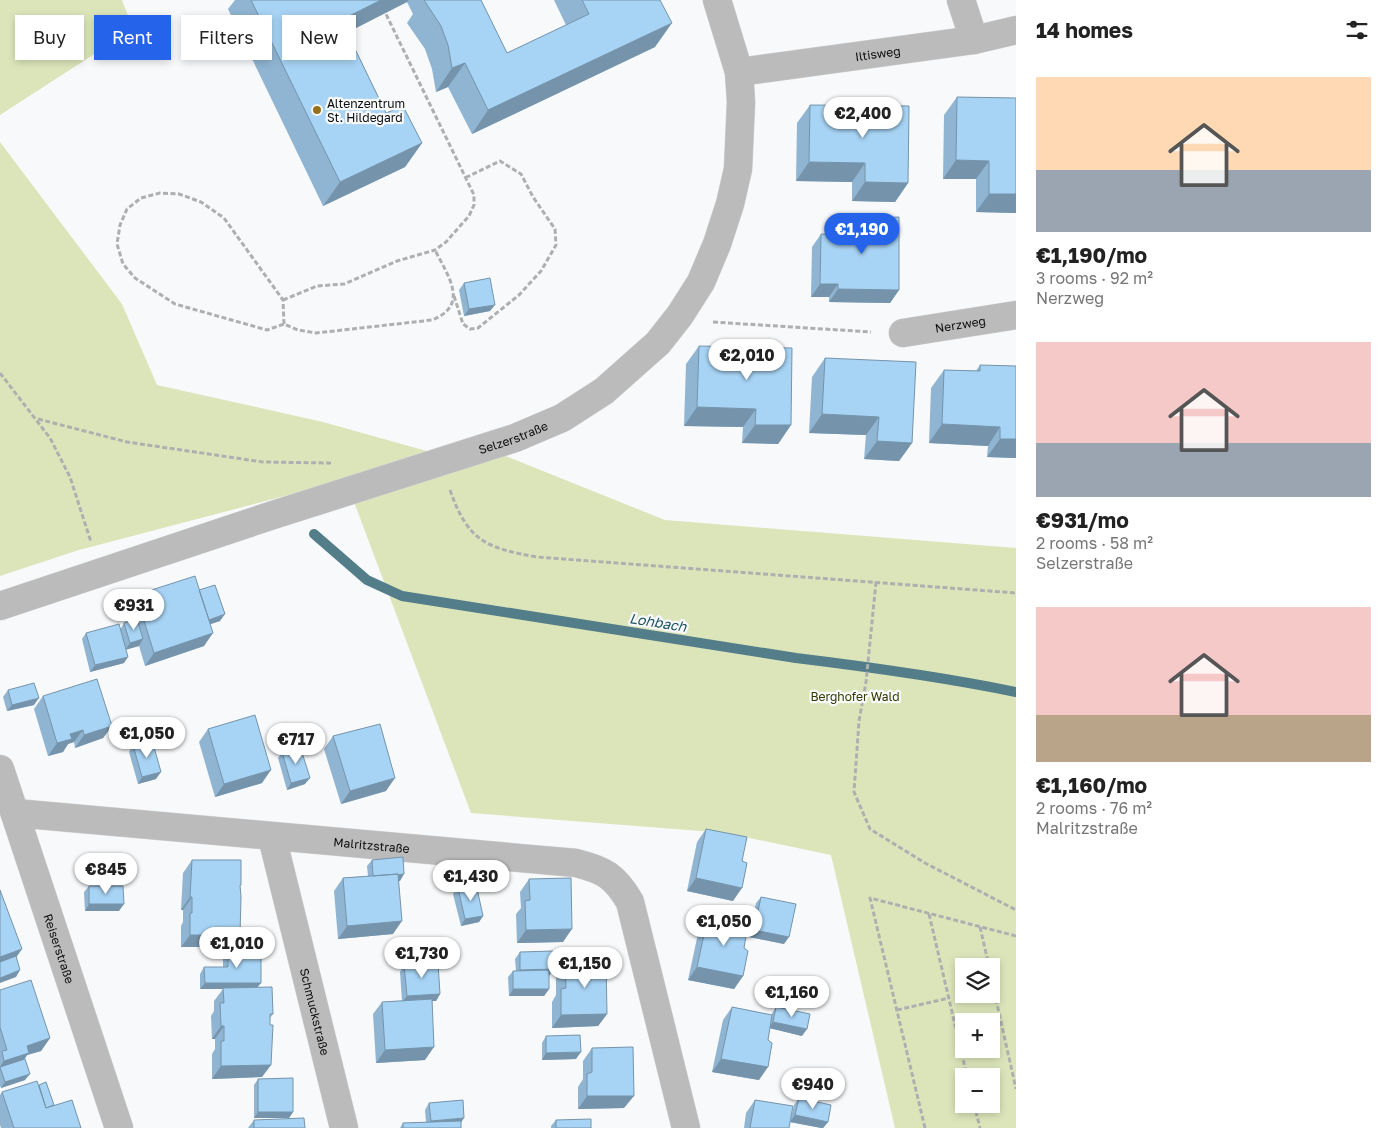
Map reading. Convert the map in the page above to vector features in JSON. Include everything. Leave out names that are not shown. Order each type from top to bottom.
[{"type":"street","name":"Selzerstraße","points":[[0,606],[369,484],[515,438],[562,418],[612,385],[658,343],[680,315],[701,282],[718,244],[730,204],[738,168],[741,131],[739,72],[717,0]]},
{"type":"street","points":[[961,0],[974,40]]},
{"type":"street","name":"Iltisweg","points":[[739,72],[974,40],[1016,30]]},
{"type":"street","name":"Nerzweg","points":[[903,334],[1016,315]]},
{"type":"street","name":"Reiserstraße","points":[[0,770],[118,1128]]},
{"type":"street","name":"Malritzstraße","points":[[15,813],[576,863],[608,874],[621,886],[630,902],[686,1128]]},
{"type":"street","name":"Schmuckstraße","points":[[272,837],[344,1128]]},
{"type":"path","points":[[283,300],[317,286],[344,284],[397,261],[435,250],[446,242],[463,223],[474,205],[474,195],[385,12]]},
{"type":"path","points":[[435,250],[449,277],[463,324],[470,330],[478,328],[519,295],[541,271],[556,245],[555,229],[533,197],[521,174],[500,161],[465,178]]},
{"type":"path","points":[[284,324],[283,300],[224,218],[201,202],[179,194],[160,193],[141,198],[127,209],[120,225],[117,244],[123,264],[135,278],[175,304],[267,330],[284,324],[298,330],[316,334],[432,320],[444,315],[451,307],[454,295]]},
{"type":"path","points":[[680,315],[709,322],[903,334]]},
{"type":"path","points":[[0,373],[38,419],[70,477],[101,574]]},
{"type":"path","points":[[38,419],[127,442],[253,460],[329,461],[369,484]]},
{"type":"path","points":[[442,461],[457,510],[468,529],[481,541],[502,550],[537,557],[1016,593]]},
{"type":"path","points":[[876,582],[871,645],[860,721],[854,792],[870,829],[925,863],[1016,910]]},
{"type":"path","points":[[925,1128],[870,898],[1016,936]]},
{"type":"path","points":[[929,914],[966,1068]]},
{"type":"path","points":[[980,927],[987,958]]},
{"type":"path","points":[[897,1010],[949,998]]},
{"type":"path","points":[[997,1003],[1016,1089]]},
{"type":"path","points":[[976,1113],[980,1128]]},
{"type":"green space","points":[[0,0],[122,0],[128,15],[94,15],[94,54],[0,115]]},
{"type":"green space","points":[[0,142],[122,304],[157,385],[323,422],[441,455],[79,550],[0,576]]},
{"type":"green space","name":"Berghofer Wald","points":[[493,451],[665,520],[1016,548],[1016,1128],[895,1128],[831,855],[726,833],[471,813],[354,502]]},
{"type":"building","points":[[251,0],[381,0],[351,15],[282,15],[282,60],[356,60],[356,51],[386,113],[403,106],[422,143],[340,182],[272,43],[272,15],[258,15]]},
{"type":"building","points":[[424,0],[481,0],[507,53],[589,14],[582,0],[660,0],[672,23],[488,110],[465,63],[452,68],[448,45],[441,26]]},
{"type":"building","points":[[957,97],[1016,98],[1016,194],[989,194],[989,161],[956,160]]},
{"type":"building","points":[[810,105],[909,106],[908,183],[865,182],[865,163],[809,162]]},
{"type":"building","points":[[899,217],[899,290],[838,289],[838,284],[820,284],[821,234],[841,235],[841,219]]},
{"type":"building","points":[[490,278],[495,305],[469,309],[464,283]]},
{"type":"building","points":[[699,346],[792,348],[791,425],[755,425],[756,409],[697,407]]},
{"type":"building","points":[[825,358],[916,362],[912,443],[877,441],[879,417],[822,414]]},
{"type":"building","points":[[980,365],[1016,366],[1016,439],[1000,439],[1000,427],[942,424],[944,370],[980,371]]},
{"type":"building","points":[[195,576],[213,633],[154,653],[136,595]]},
{"type":"building","points":[[215,585],[225,614],[209,620],[199,590]]},
{"type":"building","points":[[137,619],[143,639],[130,643],[124,623]]},
{"type":"building","points":[[119,624],[128,657],[95,665],[86,633]]},
{"type":"building","points":[[97,679],[112,726],[84,735],[83,730],[70,734],[72,739],[57,743],[43,696]]},
{"type":"building","points":[[34,683],[39,698],[12,705],[8,690]]},
{"type":"building","points":[[255,715],[271,770],[224,784],[208,729]]},
{"type":"building","points":[[380,724],[395,778],[350,791],[333,736]]},
{"type":"building","points":[[152,740],[161,772],[142,777],[133,745]]},
{"type":"building","points":[[300,746],[310,778],[291,783],[282,752]]},
{"type":"building","points":[[706,829],[747,837],[742,861],[747,863],[742,888],[696,878]]},
{"type":"building","points":[[403,857],[404,874],[373,876],[372,860]]},
{"type":"building","points":[[192,860],[241,860],[240,935],[190,935]]},
{"type":"building","points":[[398,874],[402,921],[347,926],[343,878]]},
{"type":"building","points":[[571,878],[572,929],[526,930],[525,901],[530,900],[529,879]]},
{"type":"building","points":[[476,884],[483,916],[465,919],[458,888]]},
{"type":"building","points":[[89,886],[123,886],[124,904],[89,904]]},
{"type":"building","points":[[0,890],[22,949],[0,957]]},
{"type":"building","points":[[761,897],[796,904],[789,937],[754,930]]},
{"type":"building","points":[[708,916],[748,924],[744,948],[748,951],[743,976],[697,967]]},
{"type":"building","points":[[228,951],[261,951],[261,983],[205,983],[204,967],[228,967]]},
{"type":"building","points":[[553,951],[554,969],[520,970],[520,952]]},
{"type":"building","points":[[16,956],[20,970],[0,978],[0,962]]},
{"type":"building","points":[[606,961],[607,1014],[561,1015],[561,989],[566,988],[565,962]]},
{"type":"building","points":[[438,963],[440,994],[407,996],[404,965]]},
{"type":"building","points":[[549,970],[549,989],[513,989],[513,971]]},
{"type":"building","points":[[31,980],[50,1038],[27,1046],[29,1053],[4,1061],[2,1051],[7,1050],[0,1027],[0,990]]},
{"type":"building","points":[[272,987],[273,1014],[270,1014],[270,1025],[273,1025],[271,1065],[221,1066],[221,1041],[224,1041],[224,1026],[221,1026],[220,1003],[224,1003],[223,988]]},
{"type":"building","points":[[432,999],[434,1047],[385,1050],[382,1002]]},
{"type":"building","points":[[732,1007],[772,1015],[768,1040],[772,1043],[768,1067],[721,1059]]},
{"type":"building","points":[[776,1007],[810,1014],[807,1029],[773,1022]]},
{"type":"building","points":[[580,1035],[581,1052],[546,1053],[546,1036]]},
{"type":"building","points":[[633,1047],[634,1096],[587,1096],[587,1074],[592,1072],[592,1048]]},
{"type":"building","points":[[25,1059],[30,1074],[5,1082],[0,1067]]},
{"type":"building","points":[[293,1078],[293,1112],[258,1112],[258,1079]]},
{"type":"building","points":[[37,1081],[46,1108],[72,1100],[81,1128],[14,1128],[2,1092]]},
{"type":"building","points":[[46,1082],[54,1105],[46,1108],[39,1085]]},
{"type":"building","points":[[799,1098],[831,1105],[828,1122],[795,1115]]},
{"type":"building","points":[[463,1100],[464,1118],[431,1121],[429,1103]]},
{"type":"building","points":[[755,1100],[793,1106],[789,1128],[750,1128]]},
{"type":"building","points":[[304,1118],[305,1128],[254,1128],[254,1120]]},
{"type":"building","points":[[591,1119],[591,1128],[556,1128],[556,1120]]},
{"type":"building","points":[[461,1121],[461,1128],[403,1128],[403,1123]]},
{"type":"waterway","name":"Lohbach","points":[[314,534],[367,580],[402,596],[796,658],[934,677],[1016,692]]},
{"type":"place","name":"Altenzentrum St. Hildegard","points":[[317,110]]}]
